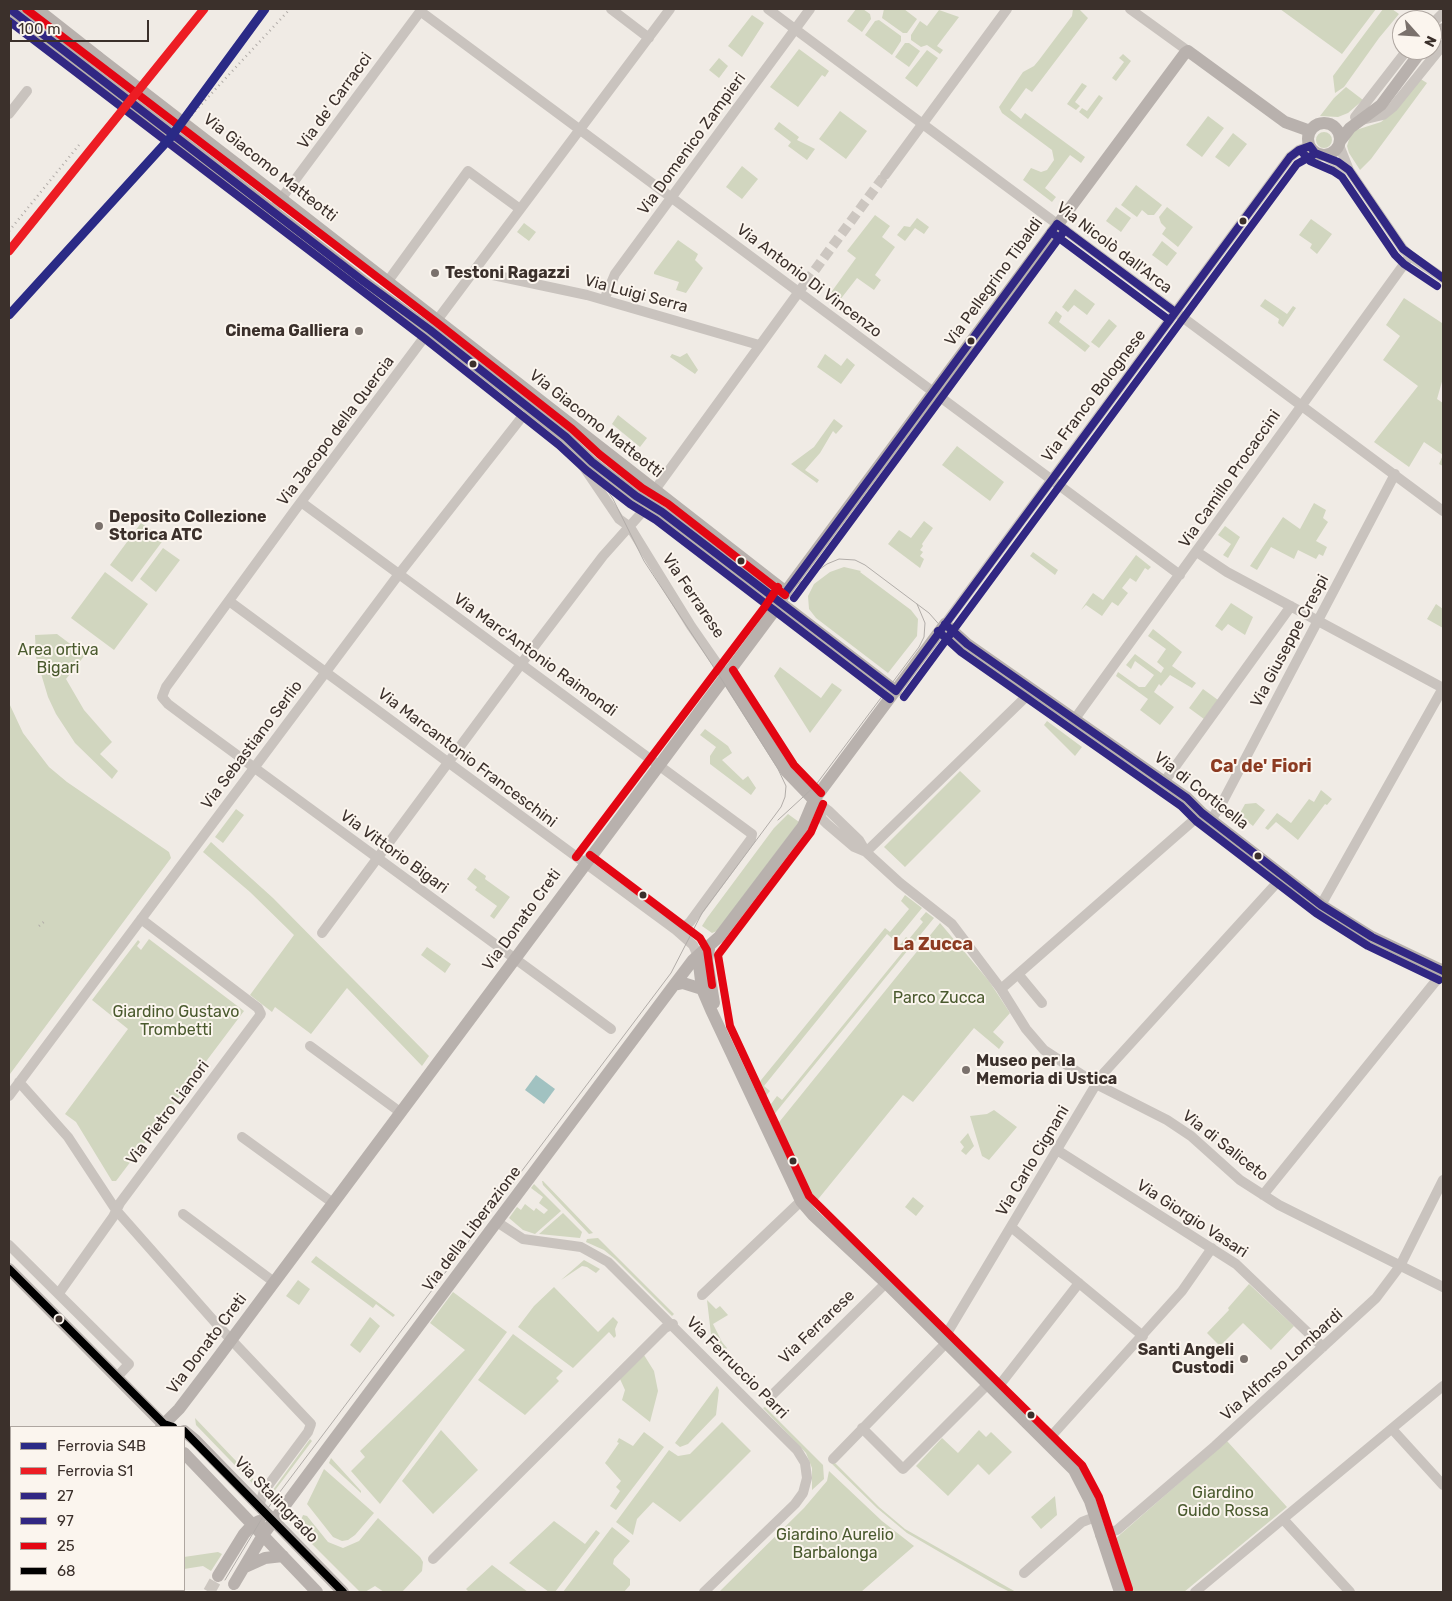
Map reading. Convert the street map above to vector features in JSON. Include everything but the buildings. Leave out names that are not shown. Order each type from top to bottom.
[{"type":"main road","name":"Via Giacomo Matteotti","points":[[37,9],[388,281],[433,325]]},
{"type":"main road","name":"Via Giacomo Matteotti","points":[[11,10],[272,211],[433,325],[651,497],[783,596],[792,609],[896,690]]},
{"type":"main road","points":[[1188,51],[1279,119],[1310,131]]},
{"type":"main road","name":"Via Pellegrino Tibaldi","points":[[783,596],[1057,224],[1188,51]]},
{"type":"main road","points":[[1310,131],[1310,146],[1315,152],[1323,155],[1333,153],[1350,128],[1358,119],[1387,97],[1415,60]]},
{"type":"main road","points":[[1310,131],[1321,124],[1333,126],[1358,119]]},
{"type":"main road","points":[[1333,126],[1339,132],[1340,143]]},
{"type":"main road","name":"Via Donato Creti","points":[[166,1426],[783,596]]},
{"type":"main road","points":[[945,624],[814,800],[803,826],[710,946],[698,956],[702,989],[801,1201],[813,1215],[992,1387],[1074,1470],[1095,1517],[1120,1592]]},
{"type":"main road","name":"Via di Corticella","points":[[945,624],[963,641],[1187,798],[1206,816],[1321,905],[1381,942],[1443,970]]},
{"type":"main road","name":"Via Ferrarese","points":[[725,675],[786,770],[814,800]]},
{"type":"main road","points":[[710,946],[707,960],[720,1029]]},
{"type":"main road","name":"Via della Liberazione","points":[[234,1584],[264,1535],[674,984],[698,956]]},
{"type":"main road","points":[[674,984],[684,983],[702,989]]},
{"type":"main road","points":[[9,1269],[166,1426]]},
{"type":"main road","name":"Via Stalingrado","points":[[185,1432],[191,1435],[343,1592]]},
{"type":"main road","name":"Via Stalingrado","points":[[185,1454],[317,1592]]},
{"type":"main road","points":[[218,1576],[252,1524],[263,1520],[274,1522]]},
{"type":"main road","points":[[243,1569],[257,1560],[283,1556]]},
{"type":"street","points":[[611,9],[648,38]]},
{"type":"street","name":"Via Jacopo della Quercia","points":[[162,697],[166,687],[301,502],[670,9]]},
{"type":"street","name":"Via Nicolò dall'Arca","points":[[768,9],[1443,511]]},
{"type":"street","name":"Via Domenico Zampieri","points":[[604,300],[615,274],[810,9]]},
{"type":"street","points":[[887,172],[1007,9]]},
{"type":"street","points":[[1130,9],[1188,51]]},
{"type":"street","name":"Via Antonio Di Vincenzo","points":[[421,10],[670,198],[1180,575]]},
{"type":"street","name":"Via de' Carracci","points":[[272,211],[421,10]]},
{"type":"street","points":[[1358,119],[1378,116],[1390,110],[1443,45]]},
{"type":"street","points":[[1358,119],[1400,60]]},
{"type":"street","points":[[9,114],[27,91]]},
{"type":"street","points":[[1340,143],[1349,170],[1410,256],[1443,278]]},
{"type":"street","name":"Via Franco Bolognese","points":[[945,624],[1290,158],[1299,150],[1310,146]]},
{"type":"street","points":[[1323,155],[1349,170]]},
{"type":"street","points":[[388,281],[468,171],[520,209]]},
{"type":"street","name":"Via Camillo Procaccini","points":[[1074,720],[1410,256]]},
{"type":"street","name":"Via Luigi Serra","points":[[474,271],[604,300],[759,345]]},
{"type":"street","points":[[322,933],[521,663],[603,556],[630,527],[806,282]]},
{"type":"street","name":"Via Sebastiano Serlio","points":[[9,1096],[399,574],[524,416],[564,445],[579,460]]},
{"type":"street","name":"Via Ferrarese","points":[[579,460],[618,519],[630,527],[691,626],[725,675]]},
{"type":"street","name":"Via Giuseppe Crespi","points":[[1001,989],[1222,803],[1394,474]]},
{"type":"street","name":"Via Marc'Antonio Raimondi","points":[[301,502],[751,832],[753,835],[751,839],[690,922],[682,929],[676,930]]},
{"type":"street","points":[[1197,552],[1227,572],[1443,688],[1321,905]]},
{"type":"street","name":"Via Marcantonio Franceschini","points":[[229,602],[676,930],[694,946],[698,956]]},
{"type":"street","points":[[1164,782],[1291,606]]},
{"type":"street","points":[[866,852],[1033,690]]},
{"type":"street","name":"Via Vittorio Bigari","points":[[162,697],[168,704],[611,1030]]},
{"type":"street","name":"Via di Saliceto","points":[[814,800],[822,819],[854,847],[866,852],[900,883],[952,924],[1001,989],[1026,1029],[1044,1050],[1096,1084],[1167,1120],[1191,1136],[1240,1180],[1279,1205],[1443,1288]]},
{"type":"street","name":"Via Carlo Cignani","points":[[833,1459],[944,1341],[1096,1084],[1107,1069],[1284,875]]},
{"type":"street","name":"Via Pietro Lianori","points":[[116,1210],[261,1014],[258,1008],[140,919]]},
{"type":"street","points":[[1263,1195],[1443,970]]},
{"type":"street","points":[[1018,974],[1042,1004]]},
{"type":"street","points":[[310,1046],[400,1112]]},
{"type":"street","points":[[19,1082],[68,1137],[116,1210],[231,1340],[312,1426],[264,1491],[260,1506]]},
{"type":"street","points":[[242,1137],[333,1203]]},
{"type":"street","name":"Via Giorgio Vasari","points":[[1057,1150],[1212,1248],[1248,1274],[1323,1347]]},
{"type":"street","name":"Via Alfonso Lombardi","points":[[1100,1534],[1117,1530],[1215,1446],[1376,1298],[1400,1266],[1443,1180]]},
{"type":"street","points":[[702,1295],[801,1201]]},
{"type":"street","points":[[59,1293],[116,1210]]},
{"type":"street","points":[[183,1214],[274,1282]]},
{"type":"street","name":"Via Ferruccio Parri","points":[[497,1222],[516,1235],[530,1241],[581,1247],[596,1254],[621,1274],[673,1324],[797,1450],[805,1463],[807,1478],[804,1493],[704,1592]]},
{"type":"street","points":[[1011,1227],[1143,1336]]},
{"type":"street","points":[[9,1245],[47,1285],[59,1293],[129,1364],[117,1377]]},
{"type":"street","points":[[1046,1442],[1182,1291],[1212,1248]]},
{"type":"street","points":[[862,1428],[902,1469],[992,1387],[1079,1283]]},
{"type":"street","name":"Via Ferrarese","points":[[772,1395],[886,1284]]},
{"type":"street","points":[[433,1559],[665,1328],[673,1324]]},
{"type":"street","points":[[1195,1592],[1443,1386]]},
{"type":"street","points":[[1392,1429],[1443,1485]]},
{"type":"street","points":[[1024,1573],[1082,1522],[1095,1517]]},
{"type":"street","points":[[1283,1519],[1350,1592]]},
{"type":"green space","points":[[856,9],[863,9],[870,14],[871,19],[862,32],[847,21]]},
{"type":"green space","points":[[884,9],[904,9],[917,19],[907,33],[903,33],[882,18]]},
{"type":"green space","points":[[1073,9],[1079,9],[1088,18],[1032,92],[1026,88],[1010,110],[1021,119],[1025,113],[1085,157],[1081,163],[1070,155],[1045,188],[1056,197],[1052,202],[1023,180],[1031,168],[1041,172],[1047,170],[1054,160],[1052,150],[1002,113],[999,107],[1023,72],[1034,66],[1039,60],[1072,16]]},
{"type":"green space","points":[[1280,9],[1376,9],[1342,54]]},
{"type":"green space","points":[[1383,9],[1393,10],[1392,22],[1344,87],[1335,93],[1333,76]]},
{"type":"green space","points":[[939,10],[959,17],[937,46],[943,50],[940,54],[927,45],[921,47],[911,40],[911,35],[920,21],[927,26]]},
{"type":"green space","points":[[752,15],[764,23],[742,57],[728,46]]},
{"type":"green space","points":[[879,20],[901,36],[901,41],[892,55],[865,35],[875,21]]},
{"type":"green space","points":[[905,43],[909,43],[920,51],[909,67],[895,57]]},
{"type":"green space","points":[[799,49],[829,71],[825,77],[822,75],[798,107],[770,87]]},
{"type":"green space","points":[[927,50],[938,58],[917,87],[905,78]]},
{"type":"green space","points":[[1123,54],[1131,61],[1116,81],[1112,78],[1124,62],[1119,58]]},
{"type":"green space","points":[[719,58],[728,66],[719,78],[709,70]]},
{"type":"green space","points":[[1419,78],[1427,83],[1371,159],[1360,170],[1349,153],[1347,146],[1350,136],[1356,130],[1381,122],[1393,112]]},
{"type":"green space","points":[[1082,83],[1087,86],[1075,102],[1080,106],[1076,110],[1067,104]]},
{"type":"green space","points":[[1346,87],[1363,100],[1348,113],[1338,117],[1320,116],[1334,98]]},
{"type":"green space","points":[[1099,95],[1103,98],[1088,119],[1079,112],[1082,108],[1087,111]]},
{"type":"green space","points":[[840,111],[867,131],[846,159],[819,139]]},
{"type":"green space","points":[[1208,116],[1224,128],[1202,157],[1186,145]]},
{"type":"green space","points":[[779,122],[799,137],[797,140],[815,149],[807,160],[788,146],[791,142],[774,129]]},
{"type":"green space","points":[[1321,132],[1327,132],[1332,137],[1330,146],[1321,148],[1316,143],[1316,137]]},
{"type":"green space","points":[[1233,133],[1247,144],[1229,167],[1215,157]]},
{"type":"green space","points":[[742,166],[758,179],[742,199],[726,187]]},
{"type":"green space","points":[[1136,185],[1162,205],[1154,215],[1148,215],[1142,210],[1137,217],[1121,205]]},
{"type":"green space","points":[[1116,207],[1131,218],[1121,232],[1106,221]]},
{"type":"green space","points":[[1167,207],[1193,227],[1178,247],[1162,234],[1166,228],[1161,223],[1159,217]]},
{"type":"green space","points":[[875,215],[890,226],[882,237],[895,247],[875,275],[881,280],[874,290],[857,278],[836,305],[827,298],[856,258],[847,251]]},
{"type":"green space","points":[[917,218],[929,227],[924,234],[915,228],[905,241],[897,235],[904,226],[910,227]]},
{"type":"green space","points":[[1311,219],[1332,234],[1317,254],[1310,248],[1312,244],[1299,235]]},
{"type":"green space","points":[[524,223],[536,232],[529,241],[517,232]]},
{"type":"green space","points":[[678,240],[698,254],[695,260],[703,268],[686,293],[676,290],[679,282],[654,274]]},
{"type":"green space","points":[[1162,241],[1177,253],[1167,266],[1152,255]]},
{"type":"green space","points":[[1075,289],[1095,304],[1087,315],[1074,305],[1068,312],[1062,307]]},
{"type":"green space","points":[[1404,298],[1442,323],[1443,378],[1437,399],[1443,403],[1443,455],[1424,442],[1409,467],[1374,442],[1418,386],[1383,360],[1400,336],[1386,325]]},
{"type":"green space","points":[[1265,299],[1287,314],[1293,306],[1296,308],[1283,327],[1278,323],[1279,319],[1260,306]]},
{"type":"green space","points":[[1056,311],[1062,316],[1059,322],[1090,346],[1085,352],[1048,323]]},
{"type":"green space","points":[[1109,319],[1117,326],[1099,348],[1091,342]]},
{"type":"green space","points":[[687,353],[698,370],[695,374],[670,357],[672,354],[680,357]]},
{"type":"green space","points":[[825,354],[841,366],[847,358],[855,365],[841,384],[817,367]]},
{"type":"green space","points":[[618,415],[647,438],[640,447],[612,424]]},
{"type":"green space","points":[[834,419],[843,426],[836,434],[833,431],[820,453],[805,470],[819,480],[817,483],[791,464],[814,447]]},
{"type":"green space","points":[[957,446],[1004,482],[990,501],[942,465]]},
{"type":"green space","points":[[1443,455],[1443,466],[1439,464]]},
{"type":"green space","points":[[1314,503],[1326,510],[1323,518],[1328,522],[1316,541],[1327,547],[1323,556],[1319,554],[1316,559],[1298,550],[1294,559],[1271,547],[1257,570],[1250,566],[1283,517],[1300,529]]},
{"type":"green space","points":[[924,521],[933,528],[920,550],[923,552],[920,556],[924,559],[920,568],[888,544],[899,530],[911,538]]},
{"type":"green space","points":[[141,523],[164,539],[132,582],[110,565]]},
{"type":"green space","points":[[1225,526],[1240,537],[1228,558],[1223,555],[1231,544],[1218,535]]},
{"type":"green space","points":[[163,548],[180,560],[156,592],[140,579]]},
{"type":"green space","points":[[1033,552],[1058,570],[1055,575],[1030,556]]},
{"type":"green space","points":[[1136,555],[1151,567],[1148,570],[1145,568],[1136,582],[1130,578],[1122,588],[1128,593],[1118,606],[1112,602],[1102,616],[1086,605],[1081,610],[1093,593],[1103,600]]},
{"type":"green space","points":[[844,567],[861,571],[911,610],[918,619],[917,636],[888,673],[816,618],[809,609],[808,596],[814,584],[830,572]]},
{"type":"green space","points":[[105,572],[148,604],[114,650],[71,618]]},
{"type":"green space","points":[[1231,603],[1253,617],[1245,635],[1228,624],[1222,631],[1215,626]]},
{"type":"green space","points":[[1436,604],[1443,609],[1443,628],[1427,619]]},
{"type":"green space","points":[[1153,629],[1182,652],[1172,666],[1196,683],[1192,688],[1170,675],[1161,686],[1159,684],[1154,692],[1174,707],[1160,725],[1140,710],[1148,699],[1116,676],[1118,672],[1139,687],[1145,687],[1154,675],[1135,661],[1131,669],[1126,665],[1135,654],[1161,673],[1164,668],[1157,662],[1166,649],[1148,636]]},
{"type":"green space","name":"Area ortiva Bigari","points":[[57,634],[85,655],[66,679],[84,710],[112,742],[100,754],[118,771],[112,779],[75,743],[56,714],[48,697],[36,657],[35,635]]},
{"type":"green space","points":[[780,667],[821,698],[832,683],[842,690],[810,733],[774,676]]},
{"type":"green space","points":[[1203,689],[1218,700],[1204,719],[1189,708]]},
{"type":"green space","points":[[9,703],[23,733],[49,767],[67,782],[169,852],[171,858],[10,1074]]},
{"type":"green space","points":[[1047,721],[1082,747],[1075,756],[1044,725]]},
{"type":"green space","points":[[705,729],[728,746],[732,753],[722,760],[743,780],[748,776],[756,788],[751,795],[710,764],[710,756],[716,747],[700,735]]},
{"type":"green space","points":[[960,771],[981,791],[905,867],[884,847]]},
{"type":"green space","points":[[1321,790],[1332,799],[1327,805],[1325,804],[1298,840],[1276,822],[1268,830],[1265,828],[1277,813],[1291,823],[1309,799],[1314,802]]},
{"type":"green space","points":[[1256,803],[1265,810],[1253,826],[1248,822],[1243,828],[1235,822],[1245,804]]},
{"type":"green space","points":[[236,809],[244,815],[223,843],[215,837]]},
{"type":"green space","points":[[788,814],[799,822],[717,931],[712,933],[702,926],[774,828]]},
{"type":"green space","points":[[211,842],[273,898],[429,1056],[422,1066],[347,988],[311,1034],[275,1007],[272,1012],[250,995],[294,935],[250,892],[203,852]]},
{"type":"green space","points":[[475,868],[486,876],[485,879],[510,897],[494,919],[490,916],[497,906],[475,890],[477,887],[467,879]]},
{"type":"green space","points":[[905,895],[922,908],[895,941],[887,934],[764,1086],[770,1091],[764,1098],[757,1085],[885,928],[890,932],[909,909],[901,901]]},
{"type":"green space","points":[[926,912],[934,918],[772,1117],[768,1108],[777,1096],[782,1100],[905,949],[900,945],[906,937],[909,939],[923,922],[920,919]]},
{"type":"green space","name":"Parco Zucca","points":[[940,923],[989,981],[1010,1013],[993,1032],[1004,1042],[999,1049],[974,1028],[913,1102],[903,1095],[815,1203],[807,1192],[776,1126]]},
{"type":"green space","name":"Giardino Gustavo Trombetti","points":[[149,939],[244,1011],[116,1181],[112,1181],[76,1122],[65,1114],[128,1029],[92,1000],[138,940],[140,942],[137,946],[141,950]]},
{"type":"green space","points":[[427,947],[451,964],[445,973],[421,955]]},
{"type":"green space","points":[[994,1110],[1017,1127],[989,1160],[982,1156],[970,1116],[987,1114]]},
{"type":"green space","points":[[968,1133],[974,1146],[966,1155],[961,1151],[964,1147],[960,1142]]},
{"type":"green space","points":[[542,1181],[593,1233],[589,1234],[543,1185]]},
{"type":"green space","points":[[534,1184],[561,1211],[535,1234],[523,1230],[509,1218],[517,1207],[521,1210],[525,1204],[534,1211],[536,1208],[544,1214],[548,1210],[539,1203],[543,1197],[531,1188]]},
{"type":"green space","points":[[913,1197],[924,1206],[916,1216],[905,1207]]},
{"type":"green space","points":[[563,1213],[582,1232],[580,1238],[539,1234]]},
{"type":"green space","points":[[598,1238],[674,1314],[672,1316],[615,1259],[604,1250],[586,1242],[587,1239]]},
{"type":"green space","points":[[316,1256],[395,1315],[393,1317],[376,1304],[373,1308],[311,1262]]},
{"type":"green space","points":[[584,1260],[600,1269],[596,1273],[582,1266],[561,1280]]},
{"type":"green space","points":[[298,1280],[310,1289],[299,1305],[286,1296]]},
{"type":"green space","points":[[1249,1284],[1294,1326],[1271,1350],[1243,1323],[1220,1346],[1207,1333],[1229,1310],[1228,1308]]},
{"type":"green space","points":[[554,1287],[598,1332],[613,1317],[618,1322],[615,1329],[616,1336],[614,1338],[609,1332],[573,1368],[518,1327],[534,1306]]},
{"type":"green space","points":[[453,1292],[507,1332],[380,1504],[351,1471],[365,1457],[360,1451],[465,1350],[430,1323]]},
{"type":"green space","points":[[707,1300],[716,1309],[720,1306],[728,1315],[713,1324],[727,1348],[722,1353],[712,1343]]},
{"type":"green space","points":[[370,1317],[380,1326],[360,1353],[350,1345]]},
{"type":"green space","points":[[513,1334],[563,1371],[556,1378],[559,1381],[525,1415],[478,1380]]},
{"type":"green space","points":[[644,1355],[654,1371],[658,1391],[650,1422],[622,1400],[625,1390],[620,1379]]},
{"type":"green space","points":[[717,1386],[719,1390],[716,1415],[688,1444],[680,1447],[675,1443]]},
{"type":"green space","points":[[765,1407],[823,1465],[824,1479],[812,1490],[812,1468],[806,1453],[763,1408]]},
{"type":"green space","points":[[195,1418],[259,1487],[257,1488],[196,1425]]},
{"type":"green space","points":[[722,1422],[751,1451],[680,1522],[653,1502],[637,1519],[633,1535],[616,1522],[669,1450],[678,1456],[690,1454]]},
{"type":"green space","points":[[441,1430],[478,1470],[433,1514],[402,1481]]},
{"type":"green space","points":[[979,1430],[986,1437],[991,1432],[1012,1452],[989,1475],[978,1464],[948,1496],[916,1466],[942,1438],[958,1453]]},
{"type":"green space","points":[[644,1432],[664,1447],[616,1510],[610,1506],[620,1491],[616,1487],[621,1481],[605,1463],[619,1443],[617,1442],[619,1438],[633,1446]]},
{"type":"green space","points":[[310,1439],[312,1441],[273,1493],[270,1494]]},
{"type":"green space","name":"Giardino Guido Rossa","points":[[1227,1441],[1287,1507],[1184,1592],[1133,1592],[1115,1539]]},
{"type":"green space","points":[[331,1458],[361,1491],[361,1493],[329,1463]]},
{"type":"green space","points":[[833,1461],[879,1507],[905,1529],[1016,1592],[1010,1592],[998,1586],[907,1533],[877,1508],[831,1463]]},
{"type":"green space","points":[[324,1469],[374,1513],[355,1535],[348,1540],[342,1541],[333,1537],[307,1504]]},
{"type":"green space","name":"Giardino Aurelio Barbalonga","points":[[829,1471],[882,1521],[914,1546],[861,1592],[719,1592],[804,1508],[827,1481]]},
{"type":"green space","points":[[1055,1496],[1057,1515],[1041,1529],[1031,1517]]},
{"type":"green space","points":[[303,1515],[307,1516],[328,1542],[343,1548],[359,1541],[378,1518],[420,1557],[423,1562],[422,1571],[402,1592],[384,1592],[375,1586],[365,1592],[360,1592],[307,1539],[306,1533],[310,1528],[301,1520]]},
{"type":"green space","points":[[554,1521],[585,1544],[596,1530],[600,1533],[555,1592],[549,1592],[509,1563]]},
{"type":"green space","points":[[612,1527],[630,1541],[614,1559],[613,1564],[630,1579],[630,1585],[624,1592],[563,1592]]},
{"type":"green space","points":[[218,1552],[222,1554],[211,1571],[203,1566],[185,1569],[185,1557]]},
{"type":"green space","points":[[492,1565],[528,1592],[469,1592],[466,1589]]},
{"type":"water","points":[[536,1075],[555,1089],[544,1104],[525,1090]]},
{"type":"tunnel","points":[[806,282],[885,175]]},
{"type":"tunnel","points":[[209,1592],[218,1576]]},
{"type":"tram line","points":[[19,9],[561,429],[587,459],[613,499],[644,561],[722,680],[778,769],[786,786],[785,797],[781,807],[702,913],[671,973],[270,1505],[225,1580]]},
{"type":"tram line","points":[[565,426],[769,584],[782,587],[795,586],[827,564],[839,559],[855,560],[865,565],[929,613],[958,646],[1128,761],[1184,802],[1199,816],[1318,909],[1369,941],[1443,977]]},
{"type":"tram line","points":[[586,452],[652,502]]},
{"type":"tram line","points":[[778,820],[815,786],[919,647],[924,637],[925,623],[917,604]]},
{"type":"tram line","points":[[1096,748],[1194,818]]},
{"type":"railway","points":[[171,137],[290,9]]},
{"type":"railway","points":[[9,231],[79,145]]},
{"type":"railway","points":[[39,926],[46,920]]},
{"type":"rail line","name":"S1","points":[[9,251],[204,9]]},
{"type":"rail line","name":"S4B","points":[[9,315],[171,137],[265,9]]},
{"type":"transit line","name":"27","points":[[10,9],[363,281],[430,330],[566,437],[592,462],[636,496],[662,512],[896,691]]},
{"type":"transit line","name":"25","points":[[26,9],[436,322],[572,429],[599,454],[642,488],[668,504],[785,595]]},
{"type":"transit line","name":"97","points":[[9,21],[424,338],[630,504],[656,520],[890,699]]},
{"type":"transit line","name":"27","points":[[1310,146],[1315,153],[1338,162],[1349,170],[1403,249],[1443,278]]},
{"type":"transit line","name":"27","points":[[896,691],[1290,157],[1299,150],[1310,146]]},
{"type":"transit line","name":"97","points":[[1302,152],[1310,161],[1342,177],[1395,255],[1404,264],[1437,286]]},
{"type":"transit line","name":"97","points":[[904,697],[1297,164],[1313,155]]},
{"type":"transit line","name":"27","points":[[1057,224],[1175,312]]},
{"type":"transit line","name":"27","points":[[786,592],[1057,224]]},
{"type":"transit line","name":"97","points":[[794,598],[1065,230]]},
{"type":"transit line","name":"97","points":[[1051,232],[1169,320]]},
{"type":"transit line","name":"25","points":[[576,857],[778,587]]},
{"type":"transit line","name":"27","points":[[945,624],[967,644],[1187,798],[1202,813],[1321,905],[1372,937],[1443,971]]},
{"type":"transit line","name":"97","points":[[938,631],[961,652],[1181,806],[1196,821],[1316,913],[1368,946],[1439,980]]},
{"type":"transit line","name":"25","points":[[733,670],[794,765],[821,793]]},
{"type":"transit line","name":"25","points":[[823,804],[811,832],[718,955],[730,1026],[809,1196],[1082,1465],[1099,1497],[1129,1589]]},
{"type":"transit line","name":"25","points":[[590,855],[700,938],[707,950],[712,985]]},
{"type":"transit line","name":"68","points":[[9,1269],[164,1424],[170,1426]]},
{"type":"transit line","name":"68","points":[[185,1432],[343,1592]]},
{"type":"place","name":"Testoni Ragazzi","points":[[435,273]]},
{"type":"place","name":"Cinema Galliera","points":[[359,331]]},
{"type":"place","name":"Deposito Collezione Storica ATC","points":[[99,526]]},
{"type":"place","name":"Museo per la Memoria di Ustica","points":[[966,1070]]},
{"type":"place","name":"Santi Angeli Custodi","points":[[1244,1359]]},
{"type":"district","name":"Ca' de' Fiori","points":[[1261,767]]},
{"type":"district","name":"La Zucca","points":[[933,945]]}]
